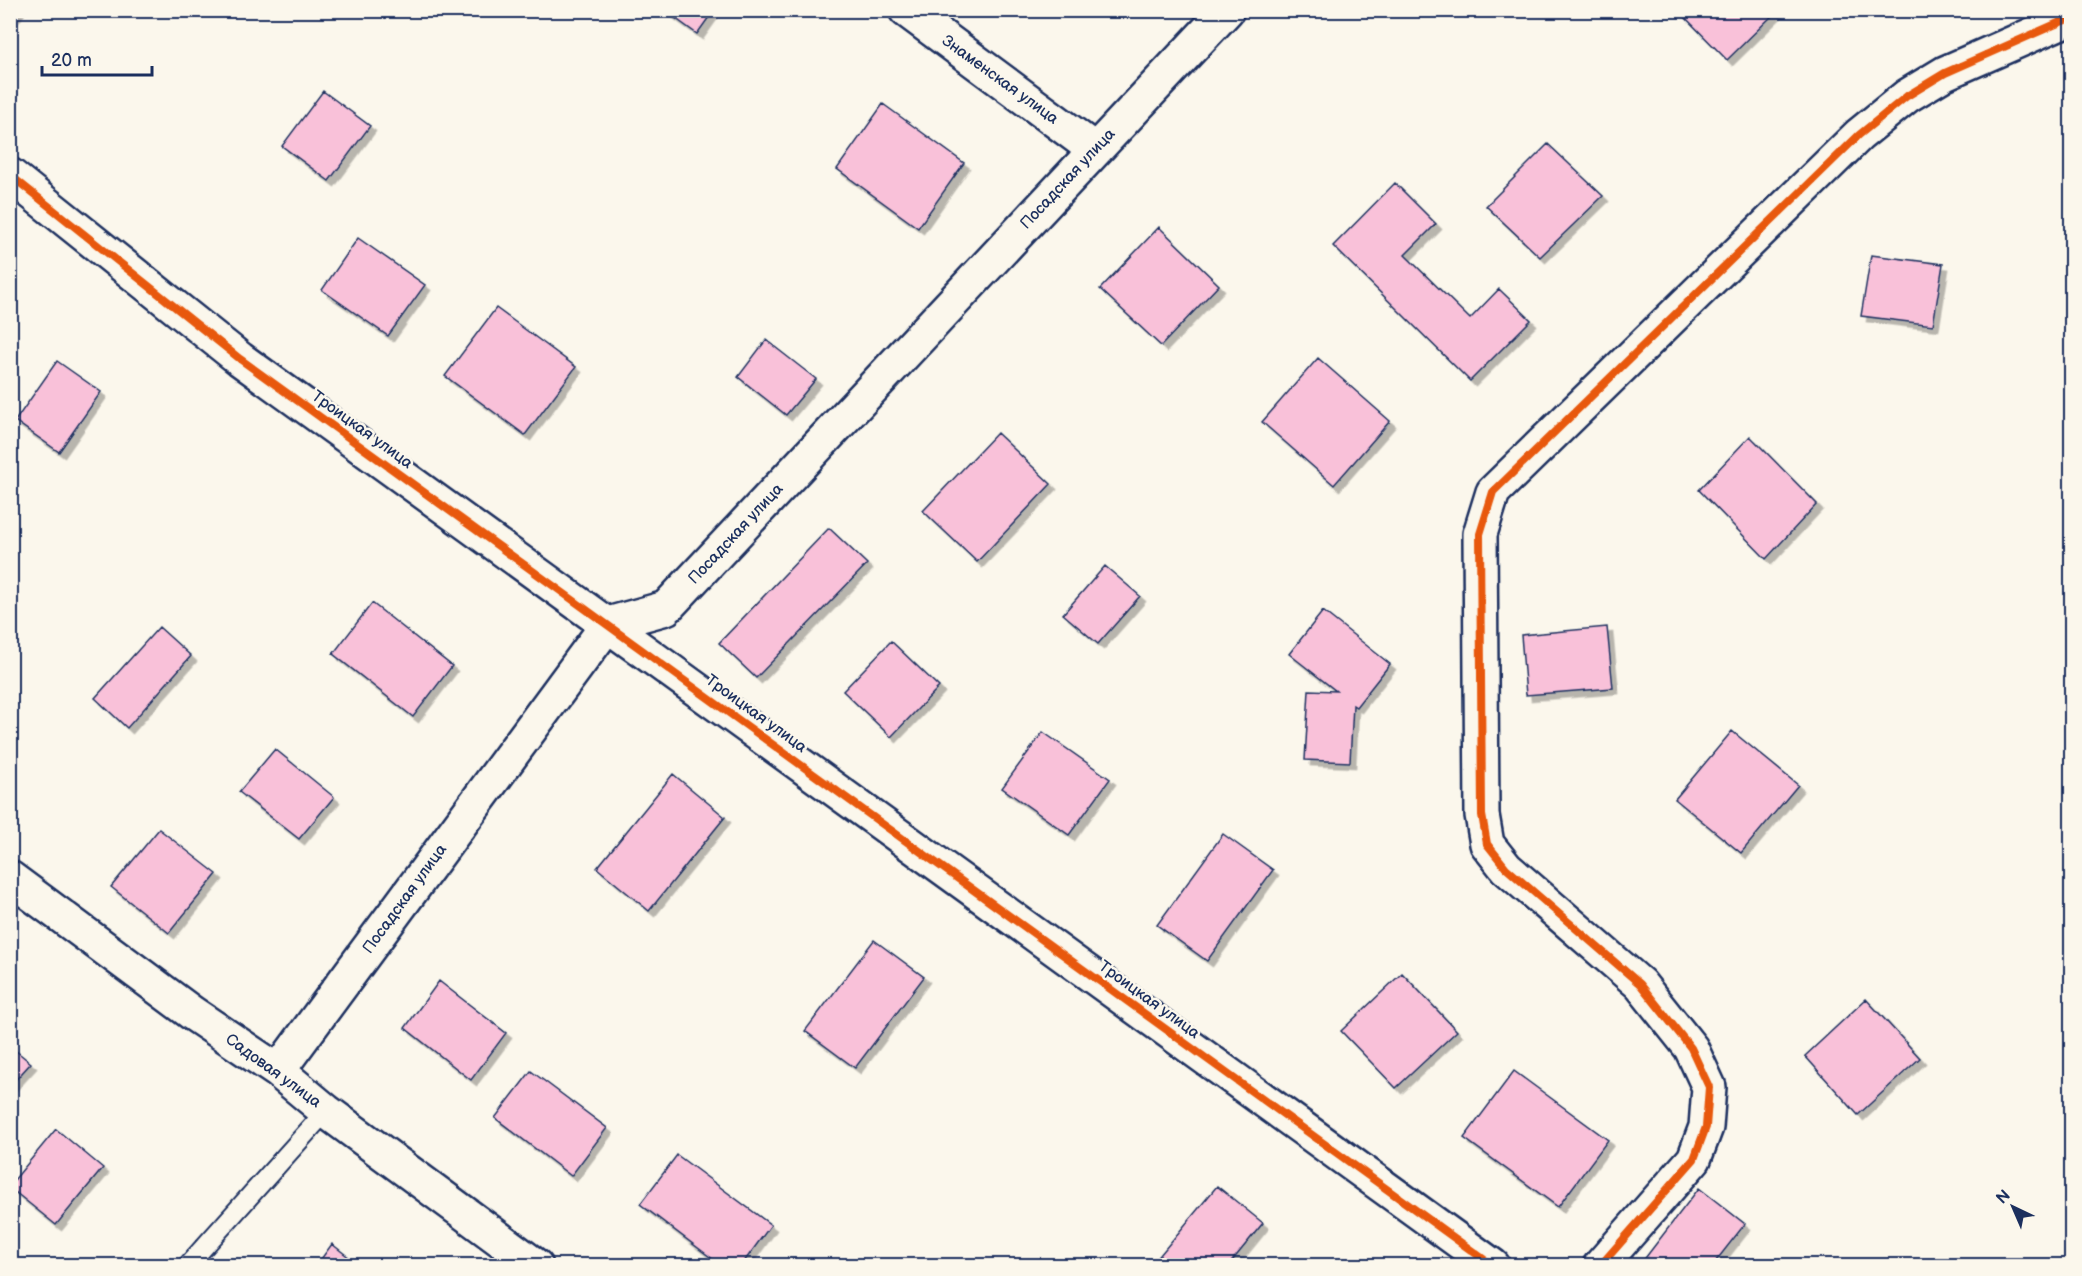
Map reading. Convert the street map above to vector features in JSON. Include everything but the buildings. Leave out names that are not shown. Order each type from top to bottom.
[{"type":"street","name":"Знаменская улица","points":[[906,10],[1095,150]]},
{"type":"street","name":"Посадская улица","points":[[278,1071],[608,624],[666,608],[1227,10]]},
{"type":"street","points":[[1600,1266],[1694,1159],[1706,1127],[1709,1087],[1691,1048],[1640,984],[1506,868],[1487,844],[1482,815],[1480,534],[1493,492],[1859,135],[1907,96],[1945,73],[2072,16]]},
{"type":"street","name":"Троицкая улица","points":[[10,175],[240,358],[1493,1266]]},
{"type":"street","name":"Садовая улица","points":[[10,878],[192,1013],[278,1071],[326,1111],[536,1266]]},
{"type":"lane","points":[[187,1266],[326,1111]]},
{"type":"cycle path","points":[[1600,1266],[1694,1159],[1706,1127],[1709,1087],[1691,1048],[1640,984],[1506,868],[1487,844],[1482,815],[1480,534],[1493,492],[1859,135],[1907,96],[1945,73],[2072,17]]},
{"type":"cycle path","points":[[10,175],[240,359],[1493,1266]]}]
